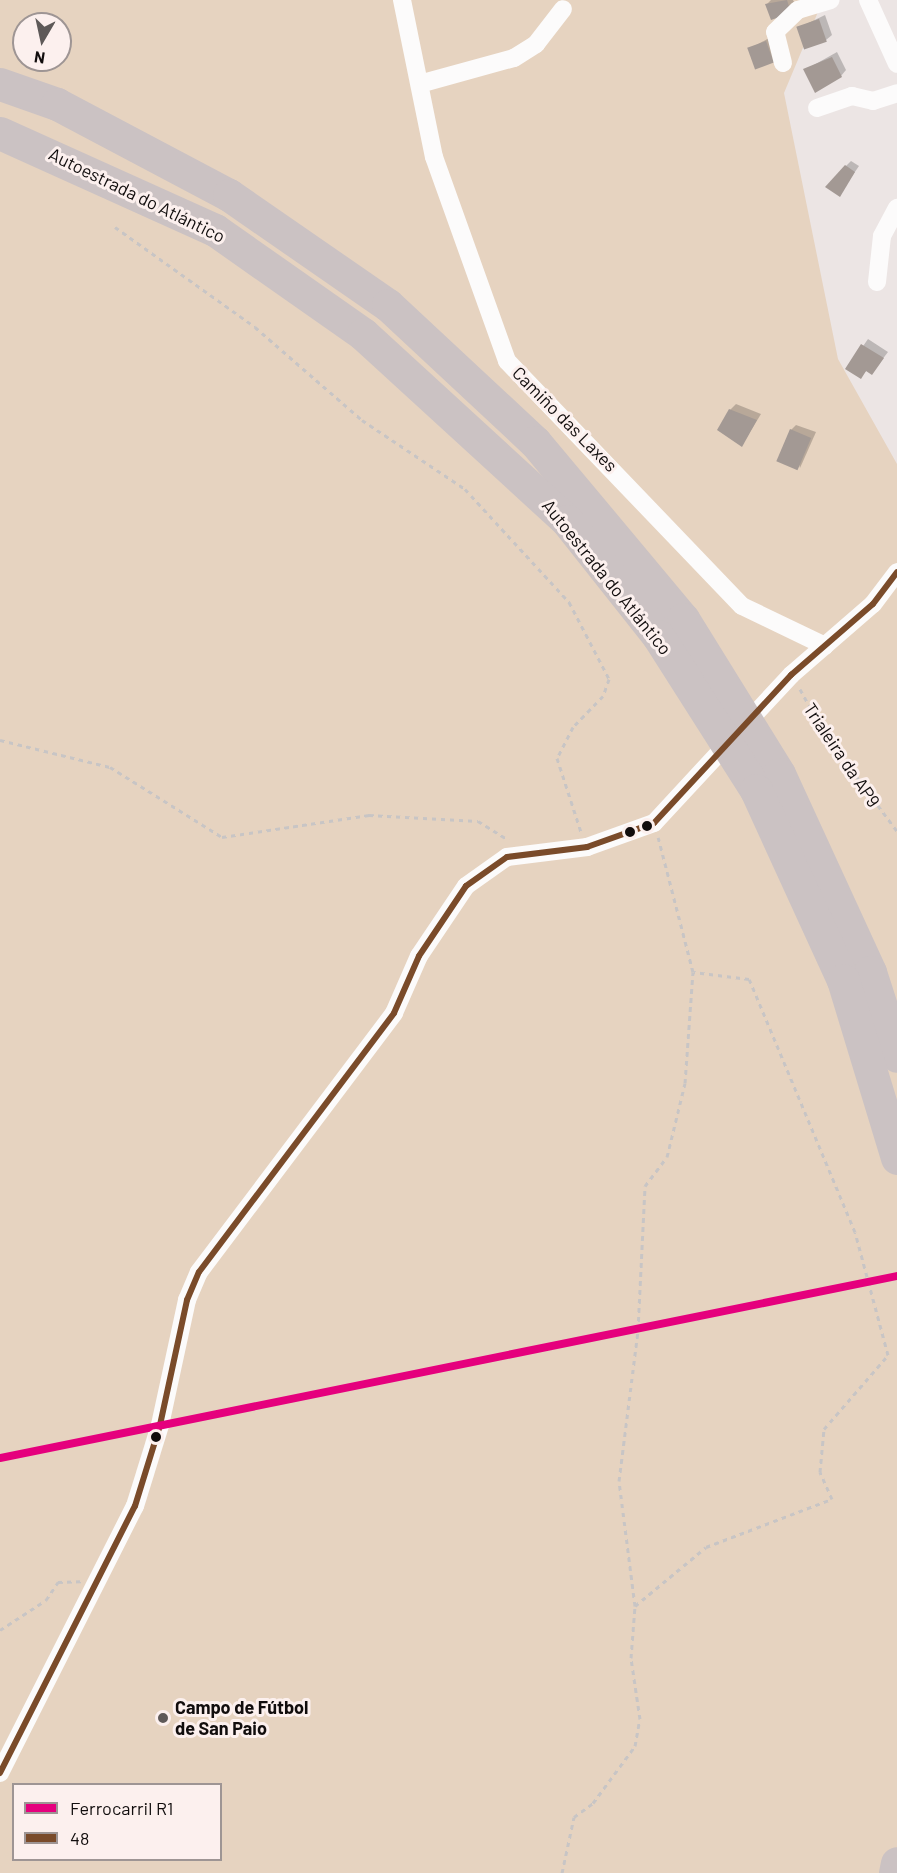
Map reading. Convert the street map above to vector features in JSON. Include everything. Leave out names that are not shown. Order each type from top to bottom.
[{"type":"highway","name":"Autoestrada do Atlántico","points":[[0,84],[57,104],[229,195],[388,305],[543,450],[683,619],[779,774],[870,972],[897,1056]]},
{"type":"highway","name":"Autoestrada do Atlántico","points":[[0,133],[216,230],[363,334],[515,467],[567,521],[658,636],[756,790],[843,980],[897,1158]]},
{"type":"highway","points":[[895,1873],[897,1863]]},
{"type":"street","name":"Camiño das Laxes","points":[[402,0],[423,83],[434,157],[507,361],[742,606],[825,646]]},
{"type":"street","points":[[783,63],[775,32],[798,10],[831,0]]},
{"type":"street","points":[[868,0],[897,64]]},
{"type":"street","points":[[423,83],[514,58],[536,44],[563,9]]},
{"type":"street","points":[[817,108],[852,96],[873,100],[897,93]]},
{"type":"street","points":[[877,282],[882,236],[897,208]]},
{"type":"street","points":[[0,1773],[96,1584],[147,1476],[187,1300],[199,1272],[394,1013],[419,956],[466,886],[483,870],[527,852],[587,847],[654,822],[685,795],[792,674],[873,604],[897,572]]},
{"type":"path","points":[[115,227],[312,375],[362,420],[465,489],[569,602],[609,679],[603,696],[573,727],[556,758],[587,847]]},
{"type":"path","name":"Trialeira da AP9","points":[[792,674],[824,733],[897,831]]},
{"type":"path","points":[[0,740],[110,767],[222,837],[369,815],[478,821],[527,852]]},
{"type":"path","points":[[562,1873],[574,1817],[593,1803],[635,1746],[640,1719],[631,1658],[635,1606],[619,1481],[638,1330],[645,1186],[667,1157],[685,1083],[693,972],[654,822]]},
{"type":"path","points":[[635,1606],[706,1547],[832,1499],[820,1472],[824,1429],[888,1355],[855,1232],[749,979],[693,972]]},
{"type":"path","points":[[0,1630],[46,1600],[58,1582],[96,1584]]},
{"type":"shaded area","points":[[0,0],[823,0],[784,93],[838,359],[897,464],[897,1873],[0,1873]]},
{"type":"building","points":[[787,0],[791,13],[771,20],[765,4]]},
{"type":"building","points":[[819,19],[827,42],[804,50],[796,27]]},
{"type":"building","points":[[766,41],[774,63],[755,69],[747,48]]},
{"type":"building","points":[[832,57],[842,77],[815,93],[803,69]]},
{"type":"building","points":[[845,165],[855,172],[840,197],[825,187]]},
{"type":"building","points":[[861,344],[884,358],[872,375],[866,371],[861,379],[845,369]]},
{"type":"building","points":[[729,409],[757,420],[742,447],[717,430]]},
{"type":"building","points":[[790,429],[811,438],[797,470],[776,461]]},
{"type":"rail line","name":"R1","points":[[0,1458],[897,1276]]},
{"type":"transit line","name":"48","points":[[0,1773],[135,1506],[160,1425],[187,1300],[199,1272],[394,1013],[419,956],[466,886],[507,857],[587,847],[654,823],[791,675],[873,604],[897,572]]},
{"type":"place","name":"Campo de Fútbol de San Paio","points":[[163,1718]]}]
